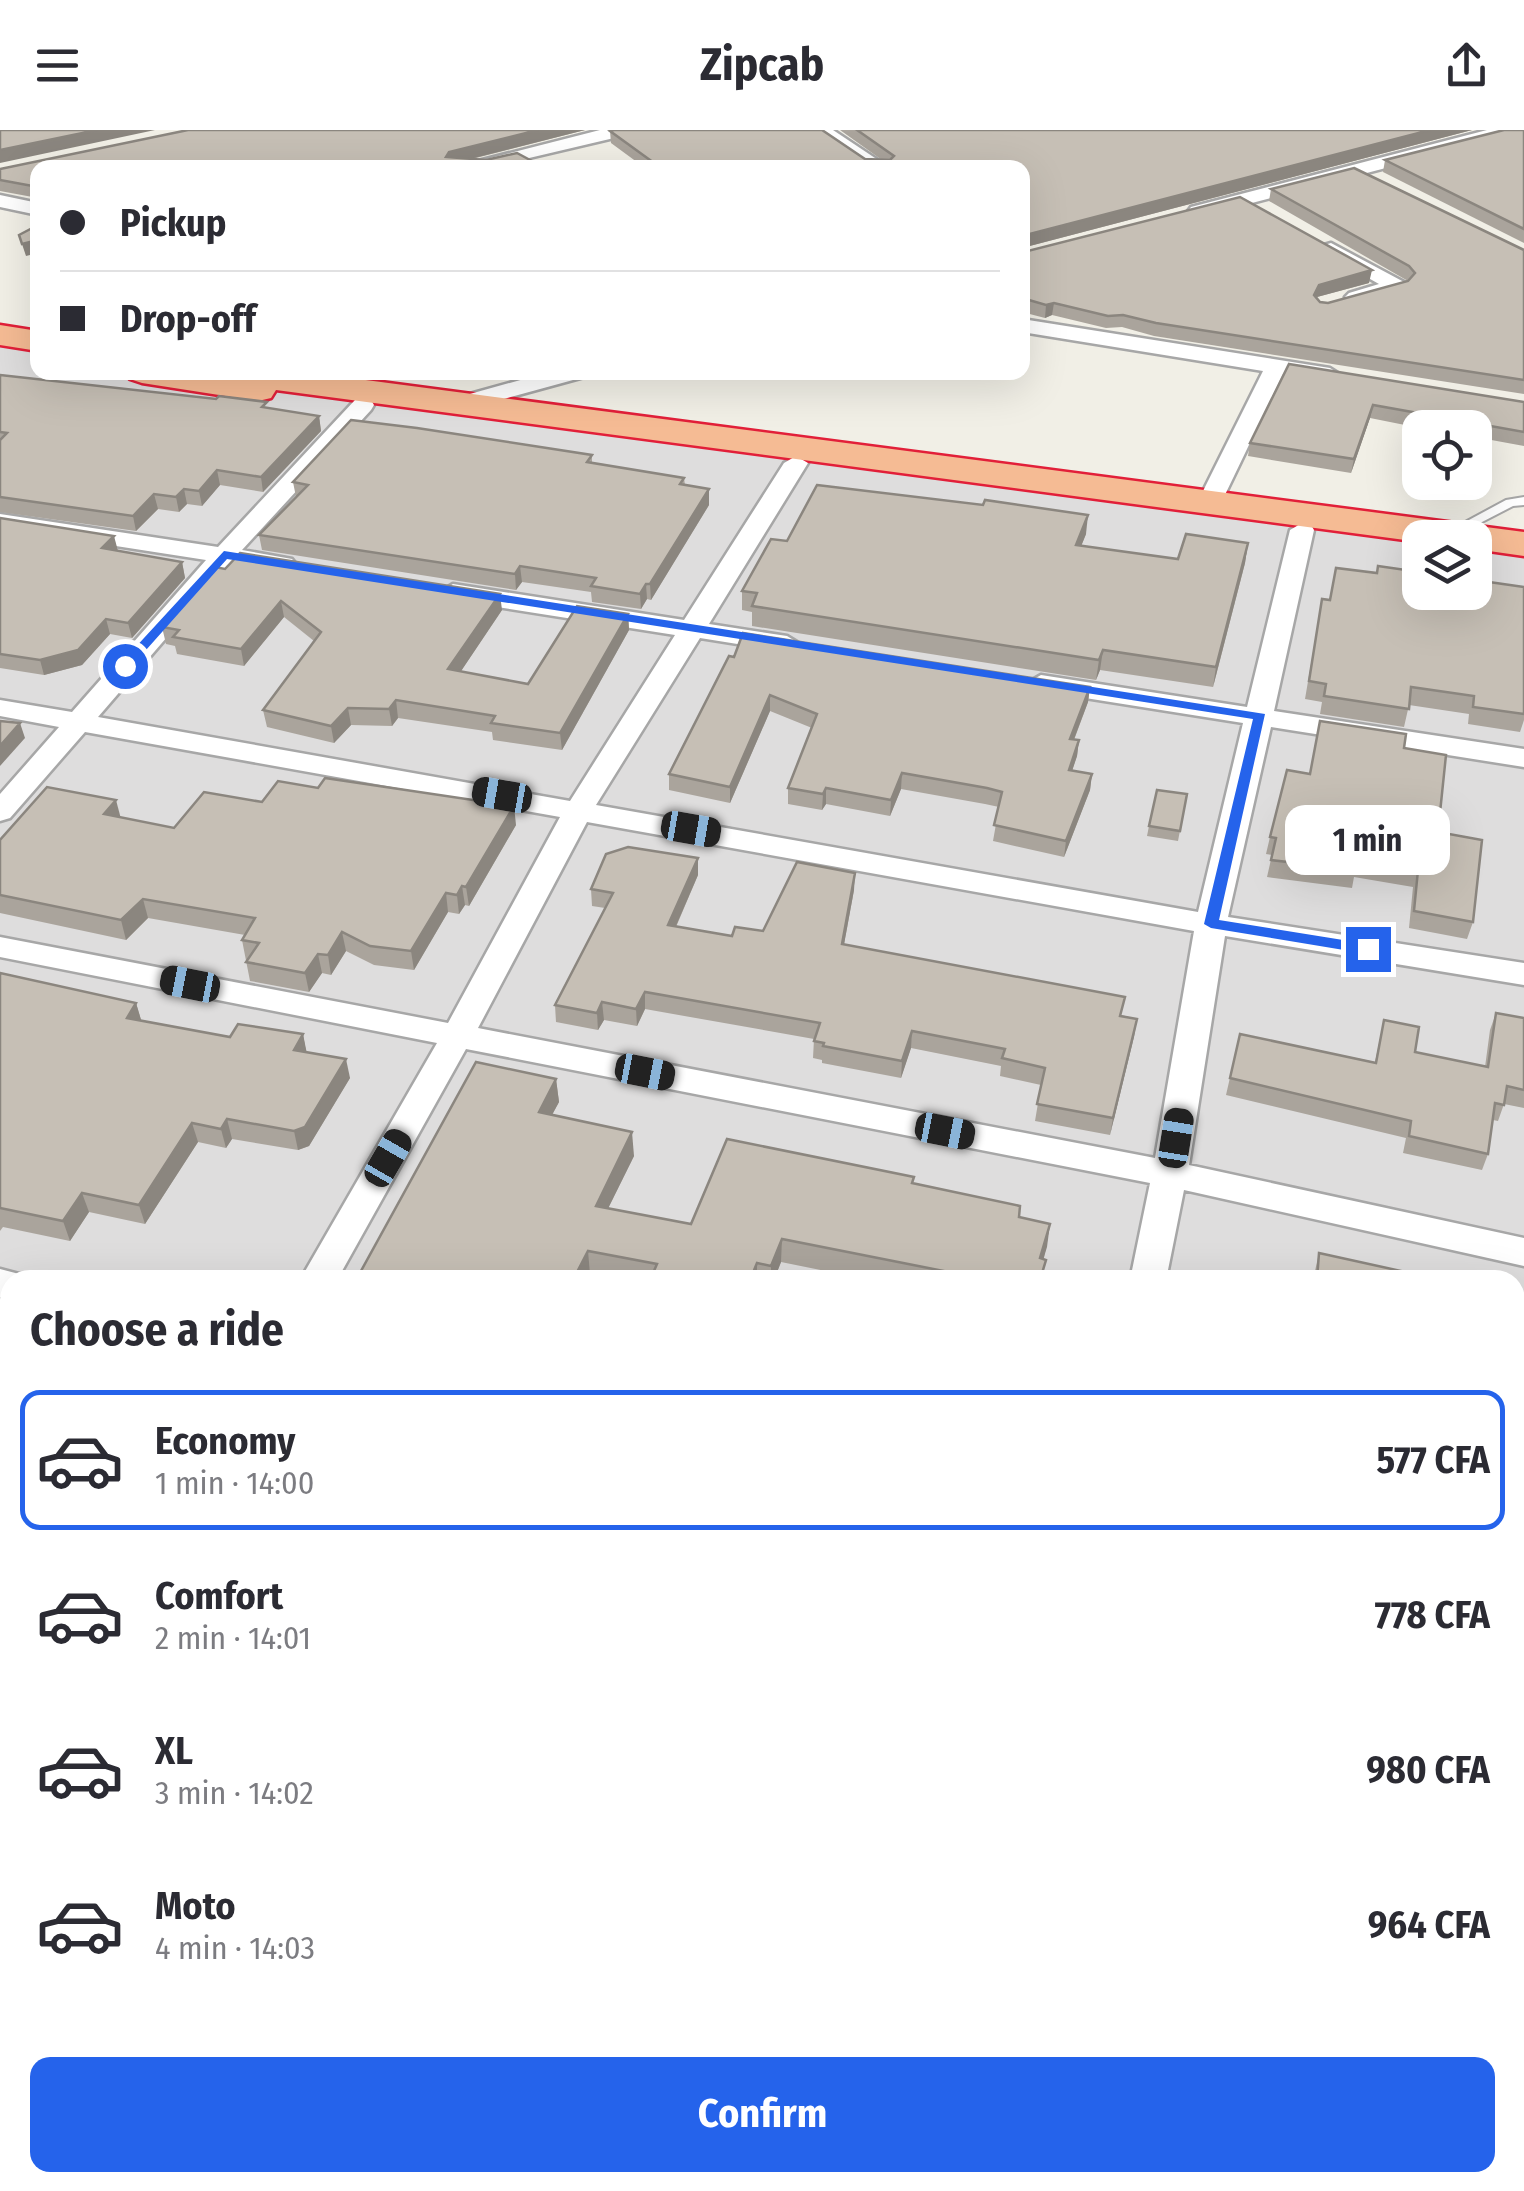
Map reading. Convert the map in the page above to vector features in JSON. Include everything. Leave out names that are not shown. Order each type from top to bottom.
[{"type":"highway","points":[[196,380],[1302,530],[1402,540]]},
{"type":"highway","points":[[287,380],[1210,502],[1402,536]]},
{"type":"highway","points":[[1492,544],[1524,544]]},
{"type":"highway","points":[[1492,553],[1524,560]]},
{"type":"street","points":[[495,160],[624,130]]},
{"type":"street","points":[[820,130],[869,160]]},
{"type":"street","points":[[1171,218],[1508,130]]},
{"type":"street","points":[[1353,169],[1388,186]]},
{"type":"street","points":[[1244,200],[1278,219]]},
{"type":"street","points":[[0,201],[30,207]]},
{"type":"street","points":[[1312,238],[1397,286],[1344,301]]},
{"type":"street","points":[[1030,326],[1353,379]]},
{"type":"street","points":[[1210,502],[1276,366]]},
{"type":"street","points":[[467,402],[547,380]]},
{"type":"street","points":[[0,812],[224,555],[364,405]]},
{"type":"street","points":[[324,1270],[457,1036],[580,808],[796,463]]},
{"type":"street","points":[[0,521],[302,567]]},
{"type":"street","points":[[1150,1270],[1211,924],[1302,530]]},
{"type":"street","points":[[418,586],[808,648]]},
{"type":"street","points":[[1005,678],[1524,758]]},
{"type":"street","points":[[0,708],[580,808],[1211,924],[1524,974]]},
{"type":"street","points":[[0,947],[1170,1174],[1524,1252]]},
{"type":"lane","points":[[1484,520],[1510,503],[1524,501]]},
{"type":"shaded area","points":[[0,341],[30,345],[30,380],[273,380],[1402,538],[1402,610],[1492,610],[1492,551],[1524,556],[1524,1270],[0,1270]]},
{"type":"building","points":[[0,130],[97,130],[0,150]]},
{"type":"building","points":[[188,130],[538,130],[449,152],[446,157],[486,160],[43,160]]},
{"type":"building","points":[[822,130],[865,159],[890,160],[650,160],[610,131]]},
{"type":"building","points":[[857,130],[1430,130],[1030,234],[1030,160],[890,160],[894,156]]},
{"type":"building","points":[[1504,130],[1524,130],[1524,229],[1385,160]]},
{"type":"building","points":[[517,153],[530,160],[486,160]]},
{"type":"building","points":[[30,163],[30,186],[0,180],[0,169]]},
{"type":"building","points":[[1354,168],[1524,250],[1524,380],[1123,315],[1108,316],[1030,300],[1030,250],[1240,197],[1372,270],[1319,285],[1314,295],[1320,302],[1408,281],[1415,273],[1409,266],[1271,189]]},
{"type":"building","points":[[30,229],[30,242],[22,244],[19,235]]},
{"type":"building","points":[[1289,364],[1524,402],[1524,432],[1492,426],[1492,410],[1402,410],[1373,405],[1354,459],[1250,443]]},
{"type":"building","points":[[0,375],[267,402],[262,407],[319,416],[261,477],[217,470],[199,491],[184,489],[176,497],[154,494],[133,516],[0,497],[0,440],[7,433],[0,432]]},
{"type":"building","points":[[351,420],[592,455],[587,462],[684,478],[680,484],[709,489],[640,594],[591,586],[596,578],[520,566],[515,574],[259,535],[308,485],[293,482]]},
{"type":"building","points":[[817,485],[983,505],[985,500],[1088,515],[1076,545],[1178,559],[1186,534],[1248,543],[1216,667],[1103,650],[1099,660],[752,606],[757,593],[742,591],[771,539],[787,541]]},
{"type":"building","points":[[0,518],[114,536],[102,548],[182,562],[128,623],[106,619],[78,650],[40,660],[0,654]]},
{"type":"building","points":[[240,553],[500,594],[448,669],[528,684],[577,606],[628,614],[560,733],[491,723],[495,716],[396,700],[389,709],[348,708],[331,726],[263,710],[321,632],[281,601],[241,649],[173,637],[179,630],[162,627],[215,567],[225,569]]},
{"type":"building","points":[[1378,566],[1402,569],[1402,610],[1492,610],[1492,582],[1524,587],[1524,714],[1473,707],[1474,696],[1411,687],[1409,709],[1324,696],[1326,684],[1309,681],[1322,599],[1330,600],[1336,568],[1377,573]]},
{"type":"building","points":[[743,633],[1090,687],[1070,739],[1079,740],[1069,770],[1092,774],[1066,841],[994,825],[1002,792],[987,788],[902,773],[891,800],[826,788],[823,794],[788,788],[817,714],[770,695],[730,787],[669,774],[729,656],[734,657]]},
{"type":"building","points":[[0,721],[20,723],[0,746]]},
{"type":"building","points":[[1320,721],[1406,734],[1404,748],[1446,755],[1438,832],[1482,840],[1473,922],[1414,911],[1418,870],[1358,860],[1356,870],[1271,860],[1276,838],[1270,837],[1287,770],[1310,774]]},
{"type":"building","points":[[325,778],[514,806],[466,887],[462,886],[457,895],[446,893],[411,951],[370,946],[342,932],[328,955],[318,954],[305,973],[246,962],[259,943],[242,940],[255,918],[143,899],[121,920],[0,895],[0,840],[47,787],[116,800],[104,814],[174,828],[204,792],[262,802],[278,781],[318,788]]},
{"type":"building","points":[[1157,790],[1187,794],[1180,831],[1149,826]]},
{"type":"building","points":[[628,847],[698,858],[668,925],[732,936],[735,927],[763,931],[797,862],[855,873],[842,944],[1125,997],[1120,1016],[1137,1019],[1113,1118],[1037,1104],[1045,1068],[1002,1058],[1005,1049],[912,1031],[902,1061],[823,1046],[824,1043],[814,1041],[820,1023],[645,992],[636,1009],[602,1002],[597,1013],[555,1005],[613,893],[591,889],[606,854]]},
{"type":"building","points":[[0,973],[136,1003],[127,1018],[230,1037],[238,1024],[303,1034],[294,1050],[346,1059],[305,1127],[294,1131],[227,1119],[221,1129],[192,1123],[139,1205],[82,1193],[63,1221],[0,1208]]},
{"type":"building","points":[[1496,1013],[1524,1018],[1524,1090],[1507,1086],[1504,1105],[1495,1103],[1488,1154],[1409,1136],[1411,1121],[1230,1078],[1240,1034],[1376,1063],[1384,1020],[1419,1027],[1415,1052],[1488,1067]]},
{"type":"building","points":[[476,1062],[556,1079],[539,1112],[632,1132],[596,1206],[691,1224],[727,1139],[914,1177],[912,1183],[1020,1206],[1019,1217],[1050,1224],[1040,1258],[1046,1260],[1043,1270],[939,1270],[782,1239],[771,1266],[757,1263],[754,1270],[654,1270],[657,1264],[588,1251],[578,1270],[362,1270]]},
{"type":"building","points":[[1319,1253],[1396,1270],[1318,1270]]},
{"type":"route","points":[[125,666],[224,555],[1260,716],[1211,924],[1368,949]]}]
